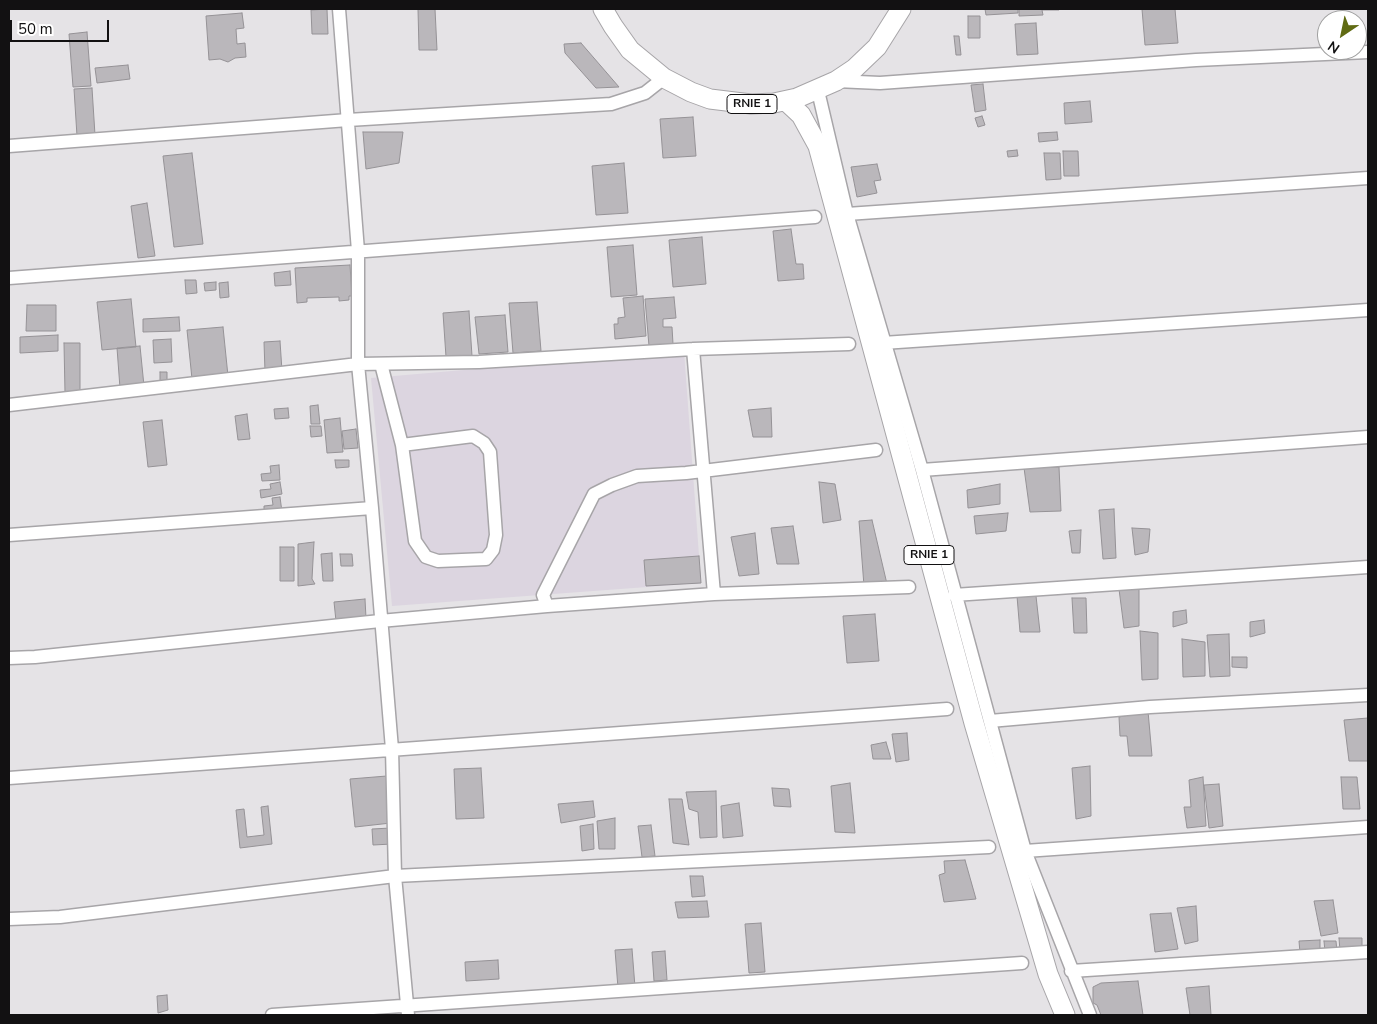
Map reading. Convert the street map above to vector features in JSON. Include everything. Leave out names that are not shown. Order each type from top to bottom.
[{"type":"highway","name":"RNIE 1","points":[[603,9],[630,50],[664,78],[691,92],[720,101],[751,104],[786,101],[818,91],[836,81],[873,51],[890,30],[901,9]]},
{"type":"highway","name":"RNIE 1","points":[[786,101],[801,114],[818,146],[977,732],[1048,974],[1064,1015]]},
{"type":"street","points":[[339,9],[358,251],[358,364],[392,749],[395,876],[408,1010]]},
{"type":"street","points":[[836,81],[880,83],[1196,60],[1368,52]]},
{"type":"street","points":[[9,146],[348,120],[612,104],[645,93],[664,78]]},
{"type":"street","points":[[818,91],[847,214],[883,343],[922,470],[954,595],[1025,851],[1090,1015]]},
{"type":"street","points":[[847,214],[1368,178]]},
{"type":"street","points":[[9,278],[814,217]]},
{"type":"street","points":[[883,343],[1368,310]]},
{"type":"street","points":[[9,405],[358,364],[479,362],[693,349],[849,344]]},
{"type":"street","points":[[693,349],[714,594]]},
{"type":"street","points":[[381,364],[402,445],[415,542],[426,557],[438,561],[486,559],[493,550],[496,535],[490,452],[484,443],[473,436],[402,445]]},
{"type":"street","points":[[922,470],[1368,437]]},
{"type":"street","points":[[547,606],[542,595],[594,494],[637,476],[702,471],[876,450]]},
{"type":"street","points":[[9,535],[372,508]]},
{"type":"street","points":[[954,595],[1368,567]]},
{"type":"street","points":[[9,658],[35,658],[380,621],[547,606],[714,594],[909,587]]},
{"type":"street","points":[[990,721],[1150,707],[1368,695]]},
{"type":"street","points":[[9,778],[947,709]]},
{"type":"street","points":[[1025,851],[1368,827]]},
{"type":"street","points":[[9,919],[60,917],[395,876],[989,847]]},
{"type":"street","points":[[1072,971],[1368,952]]},
{"type":"street","points":[[272,1015],[408,1010],[1022,963]]},
{"type":"shaded area","points":[[684,351],[701,583],[392,606],[371,378]]},
{"type":"building","points":[[327,9],[328,34],[312,34],[311,10]]},
{"type":"building","points":[[418,9],[435,9],[437,50],[419,50]]},
{"type":"building","points":[[985,9],[1018,9],[1018,13],[986,15]]},
{"type":"building","points":[[1019,9],[1059,10],[1042,10],[1043,15],[1019,16]]},
{"type":"building","points":[[1142,9],[1175,9],[1178,43],[1145,45]]},
{"type":"building","points":[[242,13],[244,28],[236,29],[237,44],[245,43],[246,57],[235,58],[228,62],[220,59],[209,60],[206,16]]},
{"type":"building","points":[[968,16],[980,16],[980,38],[968,38]]},
{"type":"building","points":[[1036,23],[1038,54],[1017,55],[1015,24]]},
{"type":"building","points":[[87,32],[91,86],[73,87],[69,34]]},
{"type":"building","points":[[954,36],[959,36],[961,55],[956,55]]},
{"type":"building","points":[[581,43],[619,87],[596,88],[565,53],[564,44]]},
{"type":"building","points":[[128,65],[130,79],[97,83],[95,68]]},
{"type":"building","points":[[983,84],[986,110],[975,112],[971,85]]},
{"type":"building","points":[[92,88],[95,135],[77,136],[74,89]]},
{"type":"building","points":[[1090,101],[1092,122],[1065,124],[1064,103]]},
{"type":"building","points":[[982,116],[985,125],[978,127],[975,118]]},
{"type":"building","points":[[693,117],[696,156],[663,158],[660,119]]},
{"type":"building","points":[[363,132],[403,132],[399,163],[366,169]]},
{"type":"building","points":[[1057,132],[1058,140],[1039,142],[1038,133]]},
{"type":"building","points":[[1017,150],[1018,156],[1008,157],[1007,151]]},
{"type":"building","points":[[1063,151],[1078,151],[1079,176],[1064,176]]},
{"type":"building","points":[[192,153],[203,244],[174,247],[163,156]]},
{"type":"building","points":[[1044,153],[1060,153],[1061,179],[1046,180]]},
{"type":"building","points":[[624,163],[628,213],[596,215],[592,166]]},
{"type":"building","points":[[877,164],[881,180],[874,181],[877,193],[857,197],[851,167]]},
{"type":"building","points":[[147,203],[155,256],[138,258],[131,206]]},
{"type":"building","points":[[791,229],[796,264],[803,264],[804,279],[778,281],[773,231]]},
{"type":"building","points":[[702,237],[706,284],[673,287],[669,240]]},
{"type":"building","points":[[633,245],[637,295],[611,297],[607,247]]},
{"type":"building","points":[[350,265],[352,296],[349,296],[349,300],[339,301],[339,297],[307,298],[307,302],[297,303],[295,268]]},
{"type":"building","points":[[290,271],[291,285],[275,286],[274,273]]},
{"type":"building","points":[[185,280],[196,280],[197,293],[186,294]]},
{"type":"building","points":[[216,282],[216,290],[205,291],[204,283]]},
{"type":"building","points":[[228,282],[229,297],[220,298],[219,283]]},
{"type":"building","points":[[643,296],[646,336],[615,339],[614,324],[618,324],[618,318],[625,317],[623,298]]},
{"type":"building","points":[[674,297],[676,318],[663,319],[663,327],[672,327],[673,344],[649,346],[645,299]]},
{"type":"building","points":[[131,299],[136,347],[102,350],[97,302]]},
{"type":"building","points":[[537,302],[541,351],[513,353],[509,303]]},
{"type":"building","points":[[27,305],[56,305],[56,331],[26,331]]},
{"type":"building","points":[[469,311],[472,356],[446,357],[443,313]]},
{"type":"building","points":[[505,315],[508,352],[479,354],[475,317]]},
{"type":"building","points":[[179,317],[180,331],[143,332],[143,319]]},
{"type":"building","points":[[223,327],[228,376],[192,379],[187,330]]},
{"type":"building","points":[[58,335],[58,351],[20,353],[20,337]]},
{"type":"building","points":[[171,339],[172,362],[154,363],[153,340]]},
{"type":"building","points":[[280,341],[282,371],[265,372],[264,342]]},
{"type":"building","points":[[64,343],[80,343],[80,393],[65,393]]},
{"type":"building","points":[[140,346],[144,386],[120,388],[117,348]]},
{"type":"building","points":[[160,372],[167,372],[167,381],[160,382]]},
{"type":"building","points":[[318,405],[320,424],[311,424],[310,406]]},
{"type":"building","points":[[288,408],[289,418],[275,419],[274,409]]},
{"type":"building","points":[[771,408],[772,437],[753,437],[748,410]]},
{"type":"building","points":[[247,414],[250,439],[238,440],[235,416]]},
{"type":"building","points":[[340,418],[343,452],[327,453],[324,420]]},
{"type":"building","points":[[162,420],[167,465],[148,467],[143,422]]},
{"type":"building","points":[[310,426],[321,426],[322,436],[311,437]]},
{"type":"building","points":[[356,429],[358,448],[344,449],[342,431]]},
{"type":"building","points":[[335,460],[349,460],[349,467],[336,468]]},
{"type":"building","points":[[279,465],[280,480],[262,481],[261,474],[271,473],[270,466]]},
{"type":"building","points":[[1059,467],[1061,511],[1030,512],[1024,468]]},
{"type":"building","points":[[280,482],[282,494],[261,498],[260,490],[271,489],[270,484]]},
{"type":"building","points":[[819,482],[835,484],[841,520],[823,523]]},
{"type":"building","points":[[1000,484],[1000,504],[968,508],[967,490]]},
{"type":"building","points":[[280,497],[282,512],[264,513],[264,506],[273,505],[272,498]]},
{"type":"building","points":[[1114,509],[1116,558],[1103,559],[1099,510]]},
{"type":"building","points":[[1008,513],[1006,531],[976,534],[974,516]]},
{"type":"building","points":[[872,520],[887,584],[864,586],[859,521]]},
{"type":"building","points":[[793,526],[799,564],[777,564],[771,528]]},
{"type":"building","points":[[1132,528],[1150,529],[1148,552],[1135,555]]},
{"type":"building","points":[[1081,530],[1080,553],[1072,553],[1069,531]]},
{"type":"building","points":[[755,533],[759,574],[739,576],[731,537]]},
{"type":"building","points":[[314,542],[312,579],[315,584],[298,586],[298,544]]},
{"type":"building","points":[[280,547],[294,547],[294,581],[280,581]]},
{"type":"building","points":[[332,553],[333,581],[323,581],[321,554]]},
{"type":"building","points":[[340,554],[352,554],[353,566],[341,566]]},
{"type":"building","points":[[699,556],[701,583],[646,586],[644,560]]},
{"type":"building","points":[[1119,589],[1139,589],[1139,626],[1124,628]]},
{"type":"building","points":[[1017,596],[1036,596],[1040,632],[1020,632]]},
{"type":"building","points":[[1072,598],[1086,598],[1087,633],[1074,633]]},
{"type":"building","points":[[365,599],[366,618],[336,621],[334,602]]},
{"type":"building","points":[[1186,610],[1187,623],[1173,627],[1173,612]]},
{"type":"building","points":[[875,614],[879,661],[847,663],[843,616]]},
{"type":"building","points":[[1264,620],[1265,633],[1250,637],[1250,622]]},
{"type":"building","points":[[1140,631],[1158,633],[1158,679],[1142,680]]},
{"type":"building","points":[[1229,634],[1230,676],[1210,677],[1207,635]]},
{"type":"building","points":[[1182,639],[1205,642],[1205,676],[1183,677]]},
{"type":"building","points":[[1232,657],[1247,657],[1247,668],[1232,667]]},
{"type":"building","points":[[1148,711],[1152,756],[1129,756],[1127,736],[1120,736],[1119,717]]},
{"type":"building","points":[[1368,718],[1368,761],[1349,761],[1344,720]]},
{"type":"building","points":[[907,733],[909,760],[896,762],[892,734]]},
{"type":"building","points":[[886,742],[891,759],[873,759],[871,745]]},
{"type":"building","points":[[1090,766],[1091,816],[1076,819],[1072,768]]},
{"type":"building","points":[[481,768],[484,818],[456,819],[454,769]]},
{"type":"building","points":[[387,776],[391,823],[355,827],[350,779]]},
{"type":"building","points":[[1203,777],[1206,826],[1187,828],[1184,807],[1191,807],[1189,780]]},
{"type":"building","points":[[1341,777],[1357,777],[1360,809],[1343,809]]},
{"type":"building","points":[[850,783],[855,833],[835,832],[831,786]]},
{"type":"building","points":[[1219,784],[1223,826],[1209,828],[1204,785]]},
{"type":"building","points":[[772,788],[789,789],[791,807],[774,806]]},
{"type":"building","points":[[716,791],[717,837],[700,838],[698,812],[689,809],[686,792]]},
{"type":"building","points":[[669,799],[682,799],[689,845],[673,843]]},
{"type":"building","points":[[593,801],[595,817],[561,823],[558,804]]},
{"type":"building","points":[[739,803],[743,836],[723,838],[721,806]]},
{"type":"building","points":[[268,806],[272,844],[240,848],[236,810],[244,809],[247,837],[264,835],[261,807]]},
{"type":"building","points":[[615,818],[615,849],[599,849],[597,821]]},
{"type":"building","points":[[593,824],[594,849],[582,851],[580,826]]},
{"type":"building","points":[[651,825],[655,856],[642,857],[638,826]]},
{"type":"building","points":[[391,828],[392,844],[373,845],[372,829]]},
{"type":"building","points":[[965,860],[976,899],[944,902],[939,875],[945,873],[944,861]]},
{"type":"building","points":[[690,876],[703,876],[705,896],[692,897]]},
{"type":"building","points":[[1333,900],[1338,933],[1321,936],[1314,901]]},
{"type":"building","points":[[707,901],[709,917],[678,918],[675,902]]},
{"type":"building","points":[[1196,906],[1198,941],[1185,944],[1177,908]]},
{"type":"building","points":[[1171,913],[1178,949],[1155,952],[1150,914]]},
{"type":"building","points":[[761,923],[765,972],[749,973],[745,924]]},
{"type":"building","points":[[1339,938],[1362,938],[1362,950],[1340,951]]},
{"type":"building","points":[[1320,940],[1320,952],[1300,953],[1299,941]]},
{"type":"building","points":[[1324,941],[1336,941],[1337,952],[1325,952]]},
{"type":"building","points":[[632,949],[635,987],[618,988],[615,950]]},
{"type":"building","points":[[665,951],[667,980],[654,981],[652,952]]},
{"type":"building","points":[[498,960],[499,979],[466,981],[465,962]]},
{"type":"building","points":[[1138,981],[1143,1015],[1101,1015],[1097,1005],[1093,1003],[1093,987],[1101,983]]},
{"type":"building","points":[[1209,986],[1211,1015],[1190,1015],[1186,988]]},
{"type":"building","points":[[167,995],[168,1010],[158,1013],[157,996]]}]
